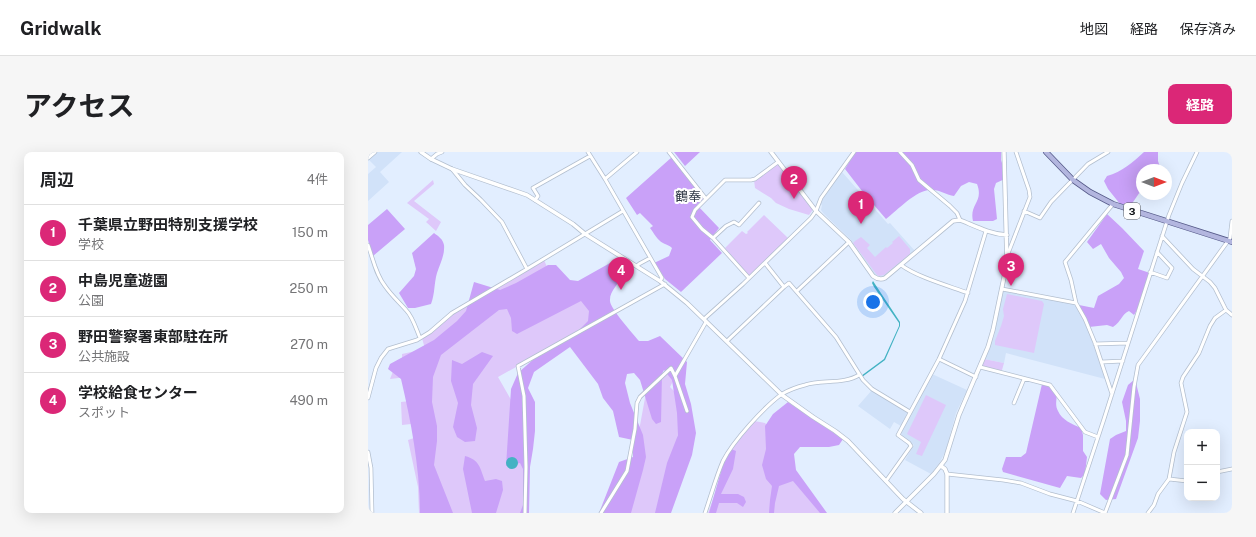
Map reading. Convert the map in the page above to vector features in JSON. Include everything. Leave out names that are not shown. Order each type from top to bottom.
[{"type":"main road","name":"3","points":[[1046,152],[1073,180],[1090,192],[1112,204],[1230,241]]},
{"type":"street","points":[[368,158],[375,152]]},
{"type":"street","points":[[421,152],[431,159],[452,169],[518,191],[536,200],[573,224],[585,234],[665,284],[705,320],[782,395],[842,436],[906,501],[921,513]]},
{"type":"street","points":[[431,159],[442,152]]},
{"type":"street","points":[[588,152],[662,278],[660,281]]},
{"type":"street","points":[[605,179],[637,152]]},
{"type":"street","points":[[669,152],[706,199]]},
{"type":"street","points":[[771,152],[816,211],[849,242],[873,276],[876,278],[886,278],[953,222],[960,220],[986,231],[1007,235]]},
{"type":"street","points":[[675,376],[705,320],[799,230],[816,211],[821,198],[854,152]]},
{"type":"street","points":[[900,152],[912,165],[922,184],[954,209],[958,213],[960,220]]},
{"type":"street","points":[[895,513],[934,474],[945,460],[959,415],[980,367],[993,330],[1008,256],[1004,152]]},
{"type":"street","points":[[1008,256],[1030,197],[1016,152]]},
{"type":"street","points":[[1024,211],[1040,218],[1051,202],[1088,164],[1108,152]]},
{"type":"street","points":[[1073,513],[1162,236],[1182,183],[1197,152]]},
{"type":"street","points":[[536,200],[538,196],[533,188],[590,156]]},
{"type":"street","points":[[749,278],[702,228],[692,214],[725,180],[755,179],[778,162]]},
{"type":"street","points":[[452,169],[465,185],[502,222],[527,269]]},
{"type":"street","points":[[713,238],[726,226],[734,222],[739,225],[759,202]]},
{"type":"street","points":[[1112,204],[1065,262],[1076,303],[1085,319],[1095,344],[1112,394]]},
{"type":"street","points":[[368,398],[376,368],[384,353],[388,349],[417,340],[430,332],[452,313],[623,211]]},
{"type":"street","points":[[947,474],[1021,483],[1050,494],[1077,501],[1105,513],[1128,455],[1134,387],[1138,365],[1230,241],[1232,221]]},
{"type":"street","points":[[886,481],[911,446],[898,435],[939,359],[968,293],[986,231]]},
{"type":"street","points":[[1162,236],[1202,277],[1215,288],[1226,310],[1232,315]]},
{"type":"street","points":[[796,291],[849,242]]},
{"type":"street","points":[[368,245],[370,256],[384,285],[398,303],[407,310],[420,338]]},
{"type":"street","points":[[1150,272],[1167,278],[1172,268],[1157,252]]},
{"type":"street","points":[[637,266],[650,258]]},
{"type":"street","points":[[765,263],[784,287]]},
{"type":"street","points":[[901,265],[934,281],[968,293]]},
{"type":"street","points":[[727,341],[789,283],[836,337],[859,374],[872,389],[910,412]]},
{"type":"street","points":[[525,513],[526,467],[524,396],[518,366],[665,284]]},
{"type":"street","points":[[1002,289],[1076,303]]},
{"type":"street","points":[[1148,513],[1154,506],[1158,494],[1170,479],[1174,452],[1187,412],[1181,383],[1183,377],[1199,353],[1210,326],[1216,318],[1226,310]]},
{"type":"street","points":[[1095,344],[1128,343]]},
{"type":"street","points":[[939,359],[976,377]]},
{"type":"street","points":[[1102,362],[1122,361]]},
{"type":"street","points":[[980,367],[1050,385],[1085,432],[1098,437]]},
{"type":"street","points":[[600,513],[627,471],[635,429],[637,403],[640,397],[671,368],[687,411]]},
{"type":"street","points":[[704,513],[724,460],[740,435],[768,407],[782,395],[806,384],[853,378],[859,374]]},
{"type":"street","points":[[1014,404],[1024,379]]},
{"type":"street","points":[[368,452],[372,513]]},
{"type":"street","points":[[941,466],[947,474],[946,513]]},
{"type":"street","points":[[1220,471],[1232,469]]},
{"type":"street","points":[[1170,479],[1184,481]]},
{"type":"shaded area","points":[[376,152],[402,152],[380,172],[389,182],[368,201],[368,174],[376,167],[368,159]]},
{"type":"shaded area","points":[[674,152],[700,152],[685,166]]},
{"type":"shaded area","points":[[855,152],[1001,152],[1001,160],[1007,178],[996,183],[994,189],[997,219],[993,221],[973,221],[972,215],[978,199],[979,190],[977,184],[969,182],[961,186],[954,196],[936,190],[921,192],[908,200],[886,219],[845,169]]},
{"type":"shaded area","points":[[1144,152],[1158,152],[1159,164],[1136,164],[1136,198],[1131,205],[1120,204],[1108,189],[1104,181],[1107,176],[1131,163]]},
{"type":"shaded area","points":[[672,157],[704,198],[697,205],[719,228],[710,240],[722,253],[681,292],[665,279],[654,263],[669,256],[672,248],[657,238],[650,228],[653,226],[640,213],[637,215],[626,198]]},
{"type":"shaded area","points":[[778,164],[812,209],[809,215],[776,203],[755,188],[754,180]]},
{"type":"shaded area","points":[[842,172],[888,224],[890,223],[915,251],[884,276],[879,277],[875,275],[851,240],[821,210],[822,205],[820,204]]},
{"type":"shaded area","points":[[433,180],[434,184],[414,201],[441,222],[436,231],[426,222],[429,219],[407,203]]},
{"type":"shaded area","points":[[387,209],[405,229],[373,256],[368,240],[368,225]]},
{"type":"shaded area","points":[[1107,214],[1144,251],[1138,269],[1150,273],[1134,315],[1129,311],[1124,314],[1118,323],[1113,327],[1107,325],[1089,327],[1079,305],[1094,308],[1098,296],[1119,284],[1124,278],[1109,258],[1101,244],[1093,249],[1087,242]]},
{"type":"shaded area","points":[[764,215],[788,238],[750,275],[748,275],[725,248],[742,231],[746,234],[748,233],[747,232]]},
{"type":"shaded area","points":[[434,233],[443,241],[444,249],[436,277],[431,304],[408,308],[399,293],[414,276],[416,269],[412,253]]},
{"type":"shaded area","points":[[899,236],[910,249],[910,254],[884,275],[879,276],[853,243],[861,237],[870,245],[867,248],[875,257],[893,243],[892,242]]},
{"type":"shaded area","points":[[544,260],[561,299],[599,293],[610,315],[498,377],[527,428],[525,513],[419,513],[418,487],[408,440],[417,437],[411,424],[402,425],[401,402],[410,401],[407,377],[390,379],[397,361],[402,359],[402,354],[425,349],[422,338],[442,324],[449,316]]},
{"type":"shaded area","points":[[610,263],[617,268],[620,273],[619,281],[610,296],[610,301],[622,321],[639,341],[648,341],[660,336],[687,362],[685,384],[691,404],[696,433],[692,455],[671,513],[655,513],[667,463],[678,435],[677,413],[672,380],[664,370],[662,374],[661,422],[656,424],[652,419],[640,380],[634,373],[627,374],[625,383],[630,403],[643,435],[646,457],[631,513],[599,513],[619,462],[633,457],[633,440],[619,437],[613,411],[603,398],[598,384],[570,347],[534,372],[528,388],[535,402],[535,431],[530,467],[529,513],[520,513],[523,505],[523,469],[520,463],[506,466],[511,389],[518,373],[536,357],[574,335],[588,321],[589,311],[581,301],[517,334],[512,331],[511,318],[507,309],[499,310],[441,355],[433,377],[432,402],[437,426],[434,465],[453,513],[420,513],[417,462],[408,411],[401,379],[388,369],[390,364],[434,340],[457,321],[466,311],[474,282],[500,290],[548,265],[556,265],[570,280],[578,281]]},
{"type":"shaded area","points":[[1006,291],[1076,304],[1090,335],[1105,379],[1006,353],[1004,363],[984,359],[994,336],[1003,292]]},
{"type":"shaded area","points":[[1007,294],[1042,301],[1044,304],[1034,353],[995,345],[1004,316],[1003,309]]},
{"type":"shaded area","points":[[482,352],[493,356],[473,384],[471,405],[477,428],[475,441],[465,442],[457,437],[453,427],[458,403],[451,381],[452,360],[462,364]]},
{"type":"shaded area","points":[[984,359],[1004,363],[1002,370],[999,371],[982,366]]},
{"type":"shaded area","points":[[679,369],[670,387],[681,398],[683,408],[670,477],[658,513],[606,513],[634,458],[645,398],[648,392],[669,371]]},
{"type":"shaded area","points":[[932,374],[967,390],[956,413],[946,450],[940,462],[931,474],[905,460],[914,445],[902,437],[901,432]]},
{"type":"shaded area","points":[[1135,379],[1140,399],[1138,438],[1116,499],[1106,500],[1100,494],[1110,439],[1126,431],[1126,421],[1122,402],[1128,385]]},
{"type":"shaded area","points":[[1048,383],[1053,386],[1057,393],[1056,403],[1062,417],[1081,428],[1083,435],[1083,451],[1087,457],[1085,474],[1081,478],[1067,476],[1060,488],[1003,472],[1002,469],[1006,457],[1021,457],[1026,453],[1042,384]]},
{"type":"shaded area","points":[[872,390],[908,411],[901,426],[894,422],[890,429],[858,406]]},
{"type":"shaded area","points":[[926,395],[946,405],[922,456],[916,454],[921,442],[907,434]]},
{"type":"shaded area","points":[[788,402],[843,439],[839,445],[829,447],[800,447],[794,454],[796,470],[827,513],[820,513],[793,481],[779,486],[774,513],[769,513],[772,486],[766,479],[762,465],[766,449],[765,426],[773,414]]},
{"type":"shaded area","points":[[754,421],[765,423],[780,439],[796,482],[824,513],[708,513],[730,453],[743,431]]},
{"type":"shaded area","points":[[731,449],[736,451],[733,469],[721,494],[738,494],[744,497],[746,502],[743,507],[737,503],[719,503],[716,513],[709,513],[726,454]]},
{"type":"shaded area","points":[[465,456],[477,462],[485,481],[496,479],[502,481],[503,490],[496,513],[472,513],[463,469]]},
{"type":"water","points":[[873,281],[900,322],[900,326],[885,360],[862,377],[861,376],[884,359],[899,326],[899,323],[874,287],[872,283]]},
{"type":"water","points":[[510,457],[514,457],[518,463],[514,469],[510,469],[506,465],[506,461]]},
{"type":"place","name":"中島児童遊園","points":[[794,199]]},
{"type":"place","name":"千葉県立野田特別支援学校","points":[[861,224]]},
{"type":"place","name":"野田警察署東部駐在所","points":[[1011,286]]},
{"type":"place","name":"学校給食センター","points":[[621,290]]},
{"type":"district","name":"鶴奉","points":[[688,196]]}]
